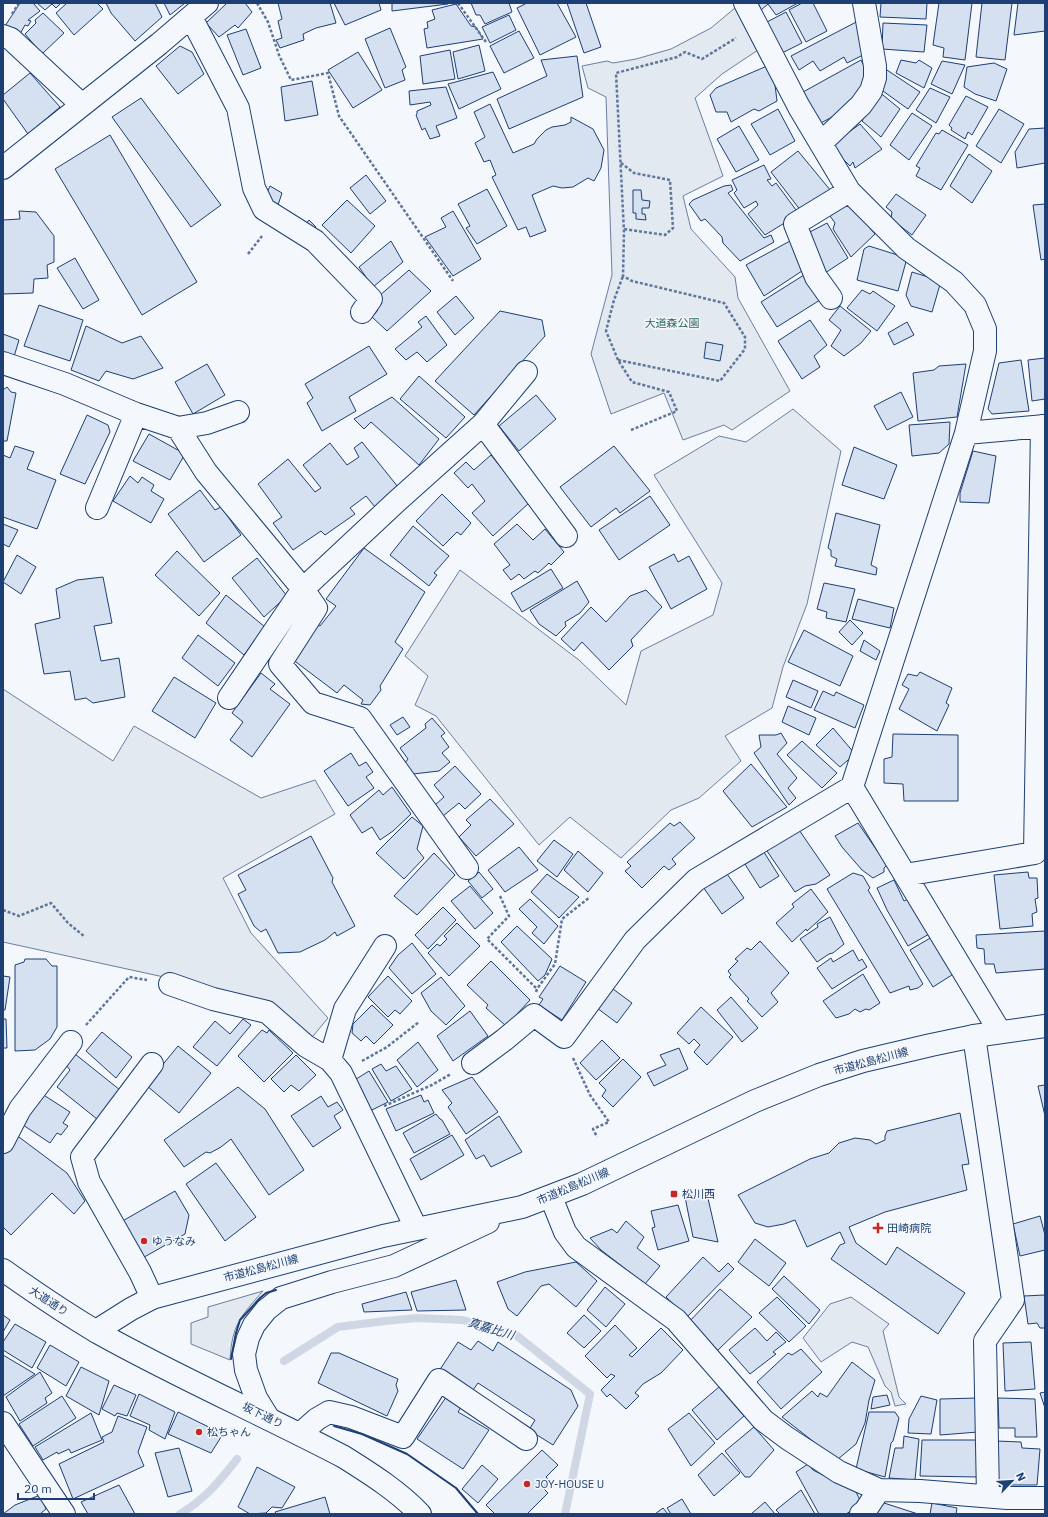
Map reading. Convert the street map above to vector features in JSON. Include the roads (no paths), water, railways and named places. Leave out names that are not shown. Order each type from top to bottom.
[{"type":"street","points":[[3,168],[207,3]]},
{"type":"street","points":[[472,1063],[504,1040],[534,1015],[564,1038],[635,940],[696,880],[852,787],[966,433],[986,351],[985,329],[975,306],[954,282],[906,248],[849,191],[799,107],[745,3]]},
{"type":"street","points":[[821,143],[861,105],[871,91],[875,78],[875,66],[864,3]]},
{"type":"street","points":[[191,17],[238,108],[254,188],[264,209],[315,241],[371,299],[362,312]]},
{"type":"street","points":[[3,36],[11,39],[82,105]]},
{"type":"street","points":[[831,298],[816,277],[795,224],[849,191]]},
{"type":"street","points":[[3,363],[65,384],[136,414],[178,428],[207,423],[238,412]]},
{"type":"street","points":[[229,698],[303,589],[396,502],[483,424],[526,372]]},
{"type":"street","points":[[97,508],[136,414]]},
{"type":"street","points":[[483,424],[566,536]]},
{"type":"street","points":[[905,875],[1035,853],[1044,426],[966,433]]},
{"type":"street","points":[[178,428],[206,472],[303,589],[316,608],[280,664],[313,703],[360,718],[467,868]]},
{"type":"street","points":[[852,787],[1000,1032]]},
{"type":"street","points":[[335,1067],[345,1010],[385,946]]},
{"type":"street","points":[[170,984],[213,999],[267,1012],[306,1046],[335,1067],[361,1116],[416,1228]]},
{"type":"street","name":"市道松島松川線","points":[[96,1331],[152,1298],[416,1228],[522,1206],[551,1197],[582,1184],[755,1102],[819,1076],[863,1061],[974,1036],[1045,1026]]},
{"type":"street","points":[[974,1036],[1014,1300],[985,1341],[988,1496]]},
{"type":"street","points":[[3,1142],[20,1109],[71,1042]]},
{"type":"street","points":[[152,1064],[82,1157],[89,1182],[140,1272],[152,1298]]},
{"type":"street","points":[[551,1197],[565,1232],[576,1247],[676,1320],[763,1420],[839,1472],[879,1490],[1045,1498]]},
{"type":"street","points":[[269,1419],[256,1398],[246,1370],[244,1354],[248,1338],[254,1324],[266,1310],[281,1298],[332,1282],[394,1266],[522,1206]]},
{"type":"street","name":"大道通り","points":[[3,1270],[47,1301],[96,1331]]},
{"type":"street","name":"坂下通り","points":[[96,1331],[134,1352],[344,1457],[376,1476],[420,1514]]},
{"type":"street","points":[[300,1434],[317,1419],[329,1412],[351,1417],[403,1437],[439,1380],[526,1439]]},
{"type":"street","points":[[3,1423],[64,1514]]},
{"type":"street","points":[[861,1514],[865,1511],[879,1490]]},
{"type":"waterway","name":"真嘉比川","points":[[284,1361],[338,1327],[385,1321],[417,1318],[463,1320],[516,1335],[590,1394],[565,1514]]},
{"type":"waterway","name":"真嘉比川","points":[[180,1514],[211,1490],[237,1459]]},
{"type":"place","name":"松川西","points":[[674,1194]]},
{"type":"place","name":"田崎病院","points":[[878,1228]]},
{"type":"place","name":"ゆうなみ","points":[[144,1241]]},
{"type":"place","name":"松ちゃん","points":[[199,1432]]},
{"type":"place","name":"JOY-HOUSE U","points":[[527,1484]]},
{"type":"park label","name":"大道森公園","points":[[672,323]]}]
